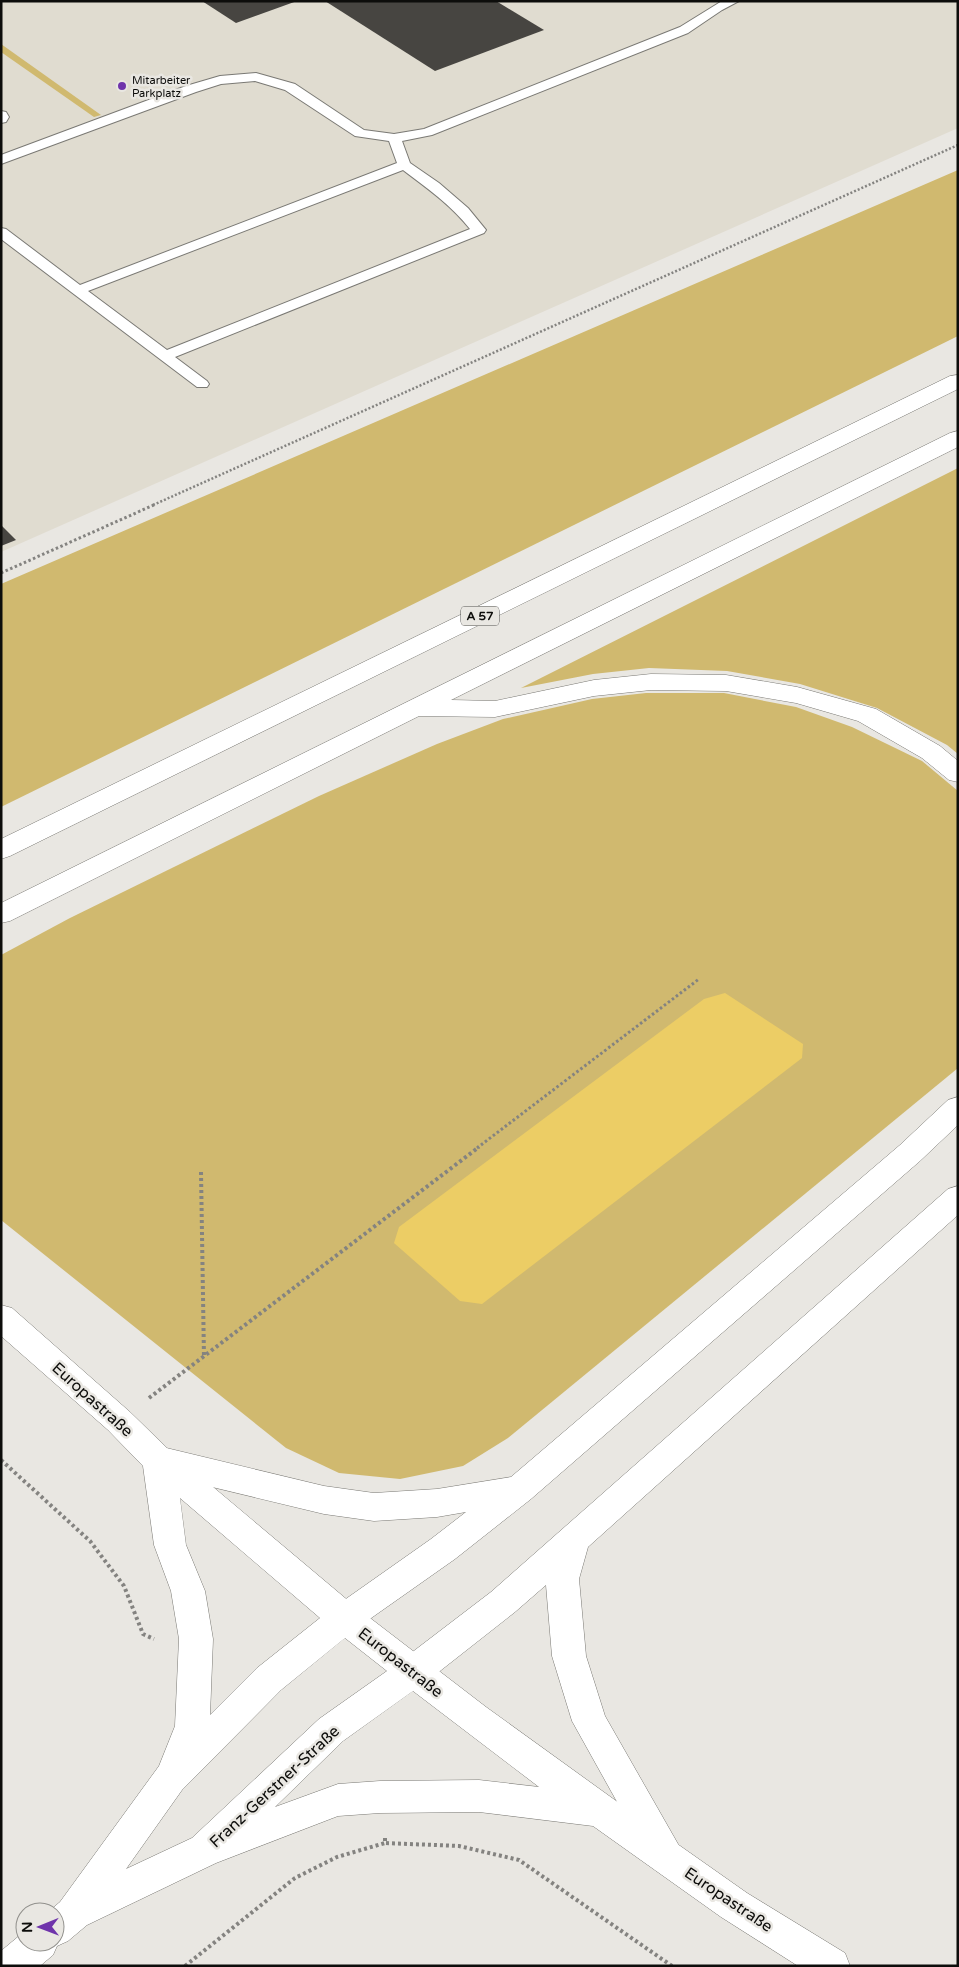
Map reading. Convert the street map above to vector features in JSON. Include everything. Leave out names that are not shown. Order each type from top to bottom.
[{"type":"main road","name":"A 57","points":[[1,850],[958,382]]},
{"type":"main road","points":[[1,914],[958,438]]},
{"type":"main road","points":[[417,708],[495,709],[594,688],[651,682],[726,683],[797,695],[867,715],[931,752],[958,774]]},
{"type":"main road","name":"Franz-Gerstner-Straße","points":[[65,1921],[170,1779],[270,1679],[345,1618],[443,1549],[520,1489],[910,1152],[958,1108]]},
{"type":"main road","name":"Franz-Gerstner-Straße","points":[[65,1921],[205,1850],[330,1730],[414,1671],[503,1602],[958,1197]]},
{"type":"main road","name":"Europastraße","points":[[1,1316],[119,1421],[158,1460],[345,1618],[599,1810],[734,1905],[832,1966]]},
{"type":"main road","points":[[170,1779],[192,1726],[196,1639],[188,1591],[170,1545],[158,1460],[324,1500],[374,1507],[437,1503],[520,1489]]},
{"type":"main road","points":[[574,1540],[562,1578],[569,1656],[589,1721],[668,1858]]},
{"type":"main road","points":[[205,1850],[338,1800],[380,1797],[479,1796],[599,1810]]},
{"type":"main road","points":[[12,1966],[28,1952]]},
{"type":"lane","points":[[1,160],[191,89],[220,80],[256,77],[290,87],[360,133],[394,138],[427,132],[684,30],[718,7],[733,1]]},
{"type":"lane","points":[[1,115],[3,117],[1,119]]},
{"type":"lane","points":[[165,356],[479,230],[463,211],[434,186],[404,165],[394,138]]},
{"type":"lane","points":[[79,290],[404,165]]},
{"type":"lane","points":[[1,232],[202,384]]},
{"type":"path","points":[[1,573],[958,145]]},
{"type":"path","points":[[119,1421],[699,979]]},
{"type":"path","points":[[201,1172],[204,1358]]},
{"type":"path","points":[[1,1460],[90,1541],[124,1586],[143,1634],[159,1642]]},
{"type":"path","points":[[185,1966],[295,1878],[337,1857],[385,1843]]},
{"type":"shaded area","points":[[1,1],[958,1],[958,128],[1,552]]},
{"type":"shaded area","points":[[1,44],[101,115],[94,117],[1,52]]},
{"type":"shaded area","points":[[958,170],[958,336],[1,807],[1,584]]},
{"type":"shaded area","points":[[958,468],[958,754],[947,745],[877,708],[800,684],[727,671],[649,668],[593,674],[521,688]]},
{"type":"shaded area","points":[[646,693],[724,693],[796,707],[852,727],[922,761],[958,791],[958,1068],[508,1438],[463,1466],[400,1479],[339,1473],[286,1448],[1,1220],[1,955],[70,918],[319,796],[437,744],[503,719],[592,699]]},
{"type":"shaded area","points":[[725,993],[803,1044],[802,1058],[482,1304],[460,1301],[394,1243],[399,1227],[704,999]]},
{"type":"building","points":[[202,1],[297,1],[236,23]]},
{"type":"building","points":[[325,1],[496,1],[544,30],[435,71]]},
{"type":"building","points":[[1,525],[16,540],[1,546]]},
{"type":"place","name":"Mitarbeiter Parkplatz","points":[[122,86]]}]
